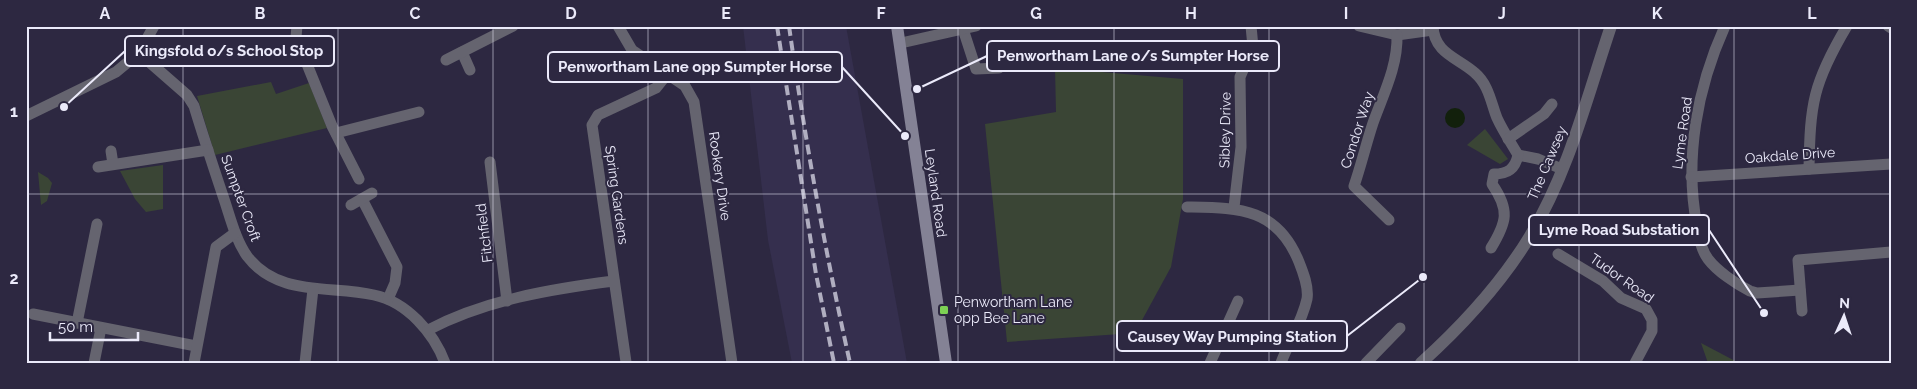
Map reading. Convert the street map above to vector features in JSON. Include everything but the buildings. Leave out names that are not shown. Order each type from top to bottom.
[{"type":"main road","name":"Leyland Road","points":[[896,26],[901,43],[939,329],[946,363]]},
{"type":"street","points":[[26,116],[116,72],[139,53],[154,26]]},
{"type":"street","points":[[297,26],[296,37],[336,133],[359,179]]},
{"type":"street","points":[[446,60],[513,26]]},
{"type":"street","name":"Rookery Drive","points":[[618,26],[632,50],[685,86],[694,102],[732,363]]},
{"type":"street","points":[[901,43],[976,26]]},
{"type":"street","name":"Sibley Drive","points":[[1234,208],[1241,147],[1240,77],[1253,48],[1251,26]]},
{"type":"street","points":[[1359,26],[1377,32],[1397,35],[1433,28],[1438,43],[1450,58],[1476,73],[1491,96],[1497,118],[1518,155],[1516,164],[1505,174],[1494,174],[1492,184],[1504,205],[1505,220],[1503,228],[1491,248]]},
{"type":"street","name":"The Cawsey","points":[[1421,363],[1483,301],[1509,268],[1530,235],[1562,169],[1611,26]]},
{"type":"street","name":"Lyme Road","points":[[1725,26],[1716,45],[1699,106],[1690,176],[1699,236],[1708,258],[1750,291],[1757,294],[1800,290]]},
{"type":"street","points":[[1809,169],[1810,121],[1818,81],[1830,54],[1847,26]]},
{"type":"street","points":[[963,29],[976,69],[999,68]]},
{"type":"street","name":"Condor Way","points":[[1389,220],[1354,186],[1372,125],[1390,78],[1398,48],[1397,35]]},
{"type":"street","points":[[462,52],[470,70]]},
{"type":"street","name":"Sumpter Croft","points":[[139,53],[187,95],[194,106],[235,233],[247,256],[273,278],[293,285],[314,289],[373,294],[388,299],[428,330],[445,363]]},
{"type":"street","name":"Spring Gardens","points":[[626,362],[592,125],[598,115],[656,88],[668,73]]},
{"type":"street","points":[[1508,139],[1538,119],[1552,104]]},
{"type":"street","points":[[336,133],[419,112]]},
{"type":"street","name":"Sumpter Croft","points":[[98,167],[208,150]]},
{"type":"street","points":[[111,151],[113,164]]},
{"type":"street","points":[[1518,155],[1538,159],[1562,169]]},
{"type":"street","name":"Fitchfield","points":[[490,162],[507,301]]},
{"type":"street","name":"Oakdale Drive","points":[[1690,176],[1891,164]]},
{"type":"street","points":[[351,205],[367,196],[397,267],[395,283],[388,299]]},
{"type":"street","points":[[1187,207],[1234,208],[1262,218],[1279,230],[1294,250],[1304,274],[1308,296],[1303,314],[1288,343],[1281,363]]},
{"type":"street","points":[[77,323],[97,224]]},
{"type":"street","points":[[194,363],[216,247],[235,233]]},
{"type":"street","points":[[1802,311],[1798,260],[1891,252]]},
{"type":"street","name":"Tudor Road","points":[[1558,254],[1603,280],[1621,298],[1646,309],[1652,320],[1652,331],[1635,363]]},
{"type":"street","points":[[428,330],[448,319],[548,290],[614,281]]},
{"type":"street","points":[[304,363],[314,289]]},
{"type":"street","points":[[1210,363],[1238,301]]},
{"type":"street","points":[[33,314],[196,346]]},
{"type":"street","points":[[94,363],[101,328]]},
{"type":"street","points":[[1366,363],[1400,328]]},
{"type":"shaded area","points":[[743,26],[846,26],[907,363],[792,363],[768,240]]},
{"type":"shaded area","points":[[1055,68],[1183,79],[1183,199],[1171,267],[1135,333],[1007,342],[985,124],[1056,112]]},
{"type":"shaded area","points":[[271,82],[276,94],[309,83],[327,128],[215,155],[197,96]]},
{"type":"shaded area","points":[[1455,108],[1462,111],[1465,118],[1462,125],[1455,128],[1448,125],[1445,118],[1448,111]]},
{"type":"shaded area","points":[[1485,129],[1508,159],[1500,164],[1467,145]]},
{"type":"shaded area","points":[[163,165],[163,209],[146,212],[135,199],[120,171]]},
{"type":"shaded area","points":[[38,172],[52,183],[47,201],[41,205]]},
{"type":"shaded area","points":[[1701,343],[1739,363],[1708,363]]},
{"type":"railway","points":[[777,26],[816,274],[834,363]]},
{"type":"railway","points":[[789,26],[816,195],[850,363]]},
{"type":"place","name":"Penwortham Lane o/s Sumpter Horse","points":[[917,89]]},
{"type":"place","name":"Kingsfold o/s School Stop","points":[[64,107]]},
{"type":"place","name":"Penwortham Lane opp Sumpter Horse","points":[[905,136]]},
{"type":"place","name":"Causey Way Pumping Station","points":[[1423,277]]},
{"type":"place","name":"Penwortham Lane opp Bee Lane","points":[[944,310]]},
{"type":"place","name":"Lyme Road Substation","points":[[1764,313]]}]
